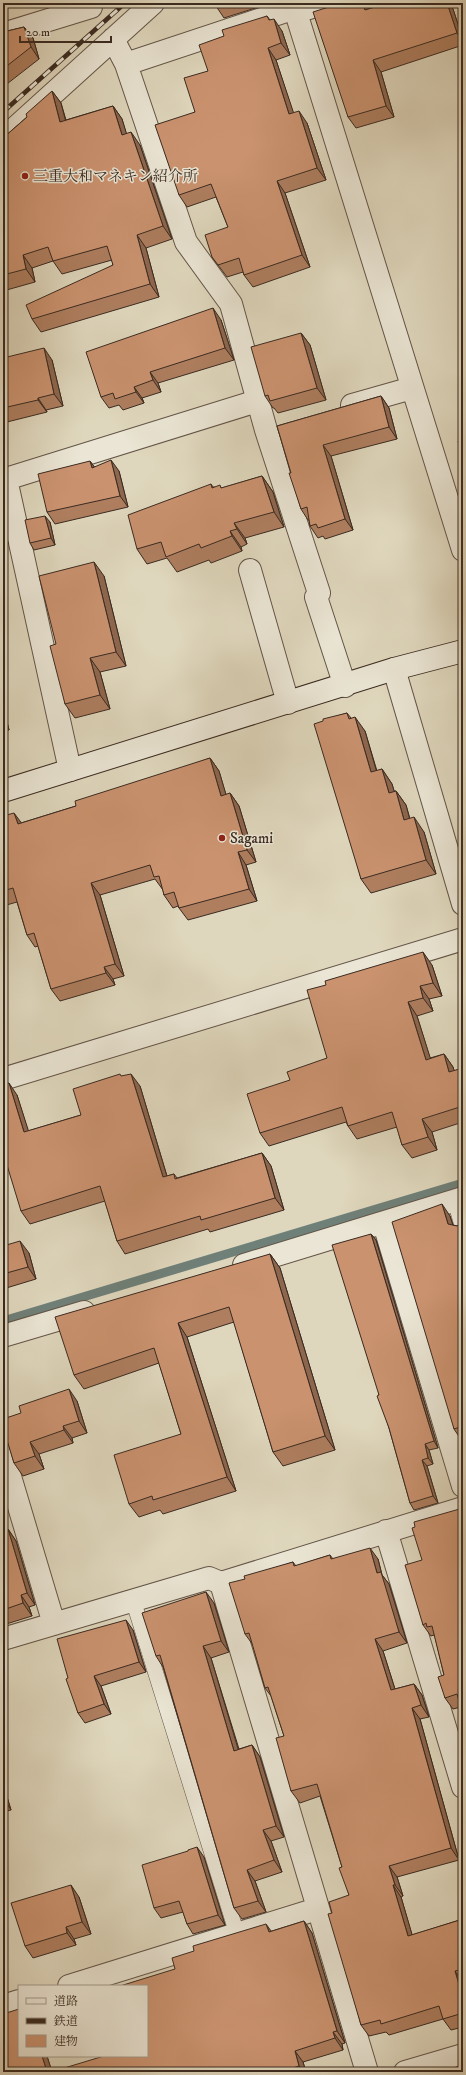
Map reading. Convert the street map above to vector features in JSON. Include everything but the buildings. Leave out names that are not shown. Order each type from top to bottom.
[{"type":"street","points":[[3,34],[91,7],[90,3]]},
{"type":"street","points":[[3,138],[153,3]]},
{"type":"street","points":[[126,64],[294,8],[325,3]]},
{"type":"street","points":[[294,8],[463,550]]},
{"type":"street","points":[[113,39],[126,64],[186,242],[231,304],[257,400],[319,593],[316,597],[345,686]]},
{"type":"street","points":[[332,411],[412,388]]},
{"type":"street","points":[[70,770],[5,473],[257,400]]},
{"type":"street","points":[[266,430],[288,424]]},
{"type":"street","points":[[250,570],[288,703]]},
{"type":"street","points":[[3,791],[345,686],[394,669],[463,651]]},
{"type":"street","points":[[394,669],[463,904]]},
{"type":"street","points":[[3,1079],[463,939]]},
{"type":"street","points":[[224,1271],[384,1224],[459,1200]]},
{"type":"street","points":[[384,1224],[463,1486]]},
{"type":"street","points":[[3,1336],[102,1307]]},
{"type":"street","points":[[3,1453],[54,1624]]},
{"type":"street","points":[[3,1640],[210,1578],[221,1583],[463,1508]]},
{"type":"street","points":[[386,1531],[463,1787]]},
{"type":"street","points":[[221,1583],[317,1909],[367,2072]]},
{"type":"street","points":[[72,1985],[317,1909]]},
{"type":"street","points":[[3,2006],[18,2002]]},
{"type":"street","points":[[414,2071],[463,2055]]},
{"type":"lane","points":[[459,1200],[463,1229]]},
{"type":"lane","points":[[133,1600],[237,1934]]},
{"type":"waterway","points":[[3,1321],[463,1183]]},
{"type":"railway","points":[[3,112],[125,3]]},
{"type":"place","name":"三重大和マネキン紹介所","points":[[25,176]]},
{"type":"place","name":"Sagami","points":[[222,838]]}]
